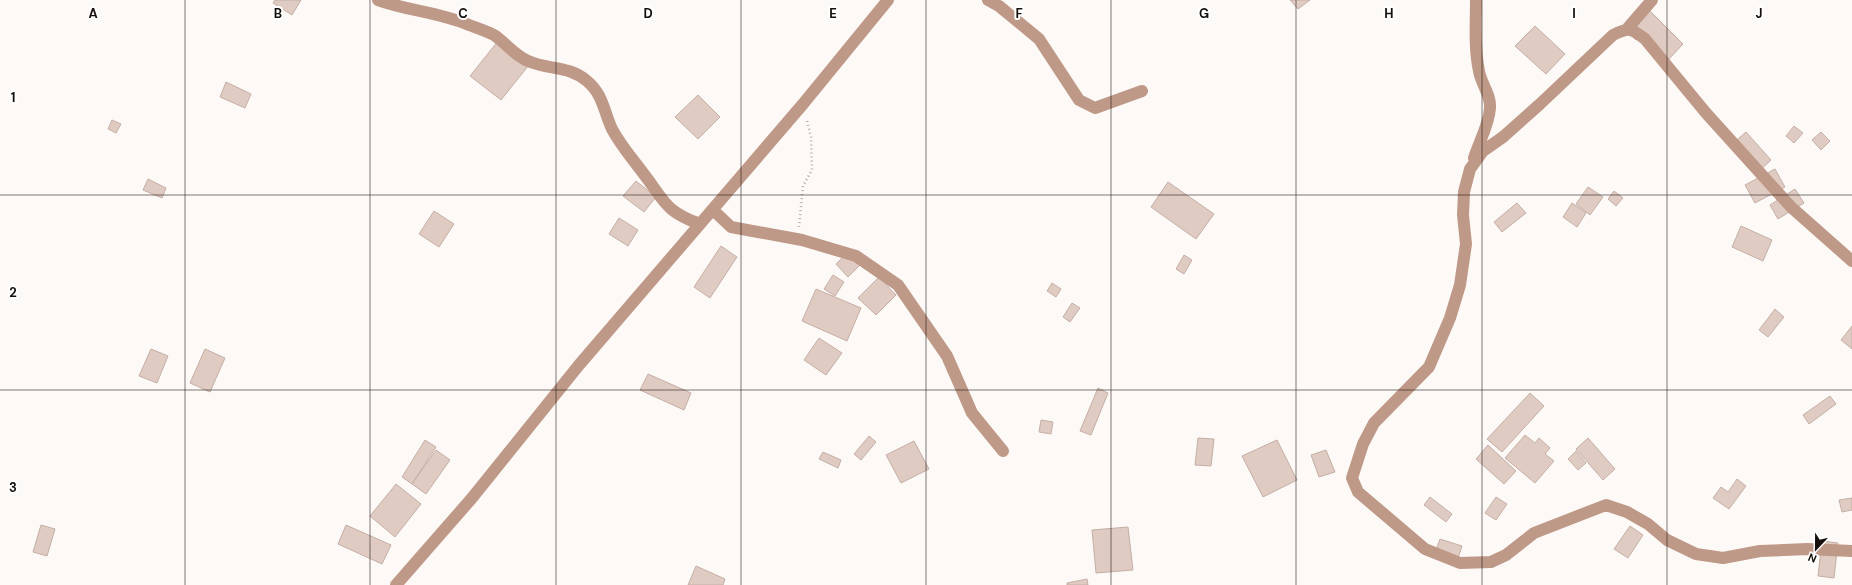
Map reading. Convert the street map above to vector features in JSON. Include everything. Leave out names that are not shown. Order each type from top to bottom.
[{"type":"street","points":[[378,0],[400,8],[466,24],[494,36],[510,51],[528,61],[572,71],[588,82],[602,99],[611,127],[624,150],[644,173],[663,202],[681,218],[700,224]]},
{"type":"street","points":[[396,585],[472,498],[579,365],[803,104],[888,0]]},
{"type":"street","points":[[988,0],[999,6],[1039,39],[1079,100],[1095,108],[1142,91]]},
{"type":"street","points":[[1476,0],[1476,56],[1479,71],[1490,97],[1490,108],[1486,125],[1470,168],[1464,192],[1463,215],[1466,244],[1460,285],[1450,318],[1429,367],[1374,422],[1363,444],[1352,478],[1358,492],[1425,549],[1460,563],[1491,562],[1506,555],[1534,533],[1606,504],[1627,512],[1648,524],[1667,540],[1696,554],[1723,558],[1760,551],[1807,549],[1852,551]]},
{"type":"street","points":[[1470,168],[1483,151],[1503,137],[1613,35],[1627,28],[1652,0]]},
{"type":"street","points":[[1627,28],[1635,30],[1645,39],[1706,112],[1791,207],[1852,261]]},
{"type":"street","points":[[713,210],[731,227],[802,240],[856,256],[898,285],[947,356],[972,413],[1004,451]]},
{"type":"path","points":[[802,240],[799,226],[804,186],[812,170],[811,137],[803,104]]},
{"type":"building","points":[[275,0],[301,0],[292,15],[273,3]]},
{"type":"building","points":[[1290,0],[1310,0],[1298,9]]},
{"type":"building","points":[[1648,9],[1683,44],[1669,59],[1643,33],[1636,40],[1627,31]]},
{"type":"building","points":[[1535,26],[1565,54],[1546,74],[1515,46]]},
{"type":"building","points":[[498,41],[529,65],[501,100],[470,76]]},
{"type":"building","points":[[226,82],[251,94],[245,108],[220,97]]},
{"type":"building","points":[[698,95],[720,117],[698,139],[675,117]]},
{"type":"building","points":[[112,120],[121,124],[116,133],[108,129]]},
{"type":"building","points":[[1794,126],[1803,133],[1794,143],[1786,136]]},
{"type":"building","points":[[1746,132],[1771,160],[1755,175],[1730,146]]},
{"type":"building","points":[[1821,132],[1830,141],[1821,150],[1812,140]]},
{"type":"building","points":[[1775,169],[1785,187],[1755,203],[1745,185]]},
{"type":"building","points":[[148,179],[166,188],[162,198],[143,190]]},
{"type":"building","points":[[636,181],[656,197],[644,212],[623,196]]},
{"type":"building","points":[[1168,182],[1214,214],[1196,239],[1151,207]]},
{"type":"building","points":[[1588,187],[1603,197],[1590,215],[1576,204]]},
{"type":"building","points":[[1795,189],[1804,203],[1778,219],[1770,205]]},
{"type":"building","points":[[1614,191],[1623,198],[1616,206],[1608,199]]},
{"type":"building","points":[[1517,203],[1526,213],[1502,232],[1494,222]]},
{"type":"building","points":[[1572,203],[1586,213],[1577,227],[1563,217]]},
{"type":"building","points":[[434,211],[454,224],[439,247],[419,234]]},
{"type":"building","points":[[619,218],[638,230],[628,246],[609,234]]},
{"type":"building","points":[[1741,226],[1772,240],[1763,261],[1732,247]]},
{"type":"building","points":[[721,246],[737,257],[710,298],[694,287]]},
{"type":"building","points":[[849,251],[862,263],[848,277],[836,264]]},
{"type":"building","points":[[1184,255],[1192,260],[1184,274],[1176,269]]},
{"type":"building","points":[[833,275],[844,282],[835,296],[824,289]]},
{"type":"building","points":[[879,277],[896,295],[876,315],[858,298]]},
{"type":"building","points":[[1052,283],[1061,289],[1056,297],[1047,291]]},
{"type":"building","points":[[816,289],[861,308],[847,341],[802,321]]},
{"type":"building","points":[[1072,303],[1080,308],[1070,322],[1063,317]]},
{"type":"building","points":[[1775,309],[1784,317],[1768,337],[1759,330]]},
{"type":"building","points":[[1852,326],[1852,349],[1841,340]]},
{"type":"building","points":[[819,338],[842,353],[826,375],[804,360]]},
{"type":"building","points":[[151,349],[168,356],[157,383],[139,376]]},
{"type":"building","points":[[205,349],[225,358],[210,392],[190,383]]},
{"type":"building","points":[[648,374],[691,393],[684,410],[640,390]]},
{"type":"building","points":[[1098,388],[1108,393],[1091,435],[1080,431]]},
{"type":"building","points":[[1530,393],[1544,406],[1502,452],[1487,439]]},
{"type":"building","points":[[1830,396],[1836,404],[1809,424],[1803,415]]},
{"type":"building","points":[[1041,420],[1053,422],[1051,434],[1039,432]]},
{"type":"building","points":[[1525,435],[1535,443],[1539,438],[1550,448],[1545,454],[1554,461],[1535,483],[1505,458]]},
{"type":"building","points":[[869,436],[876,442],[861,460],[854,454]]},
{"type":"building","points":[[1198,438],[1214,439],[1211,466],[1195,465]]},
{"type":"building","points":[[1588,438],[1615,469],[1603,480],[1576,449]]},
{"type":"building","points":[[425,440],[436,447],[412,484],[402,477]]},
{"type":"building","points":[[1277,440],[1297,480],[1263,497],[1242,456]]},
{"type":"building","points":[[914,441],[929,469],[901,483],[886,455]]},
{"type":"building","points":[[1488,445],[1516,471],[1504,484],[1476,459]]},
{"type":"building","points":[[436,450],[450,460],[426,494],[412,484]]},
{"type":"building","points":[[1326,450],[1335,472],[1319,477],[1311,455]]},
{"type":"building","points":[[1576,451],[1586,463],[1578,470],[1568,459]]},
{"type":"building","points":[[823,452],[841,460],[838,468],[819,459]]},
{"type":"building","points":[[1737,479],[1746,486],[1729,509],[1713,498],[1721,487],[1728,492]]},
{"type":"building","points":[[396,484],[421,504],[395,537],[370,516]]},
{"type":"building","points":[[1430,497],[1452,514],[1446,522],[1424,505]]},
{"type":"building","points":[[1496,497],[1507,504],[1496,520],[1485,513]]},
{"type":"building","points":[[1852,498],[1852,510],[1842,512],[1839,500]]},
{"type":"building","points":[[41,525],[55,529],[47,556],[33,552]]},
{"type":"building","points":[[346,525],[391,545],[382,564],[338,544]]},
{"type":"building","points":[[1630,526],[1643,535],[1628,558],[1614,549]]},
{"type":"building","points":[[1128,527],[1133,570],[1096,573],[1092,530]]},
{"type":"building","points":[[1440,539],[1462,546],[1458,558],[1436,550]]},
{"type":"building","points":[[1822,541],[1838,543],[1834,578],[1818,576]]},
{"type":"building","points":[[696,566],[725,579],[723,585],[688,585]]},
{"type":"building","points":[[1087,579],[1088,585],[1067,585],[1067,583]]}]
